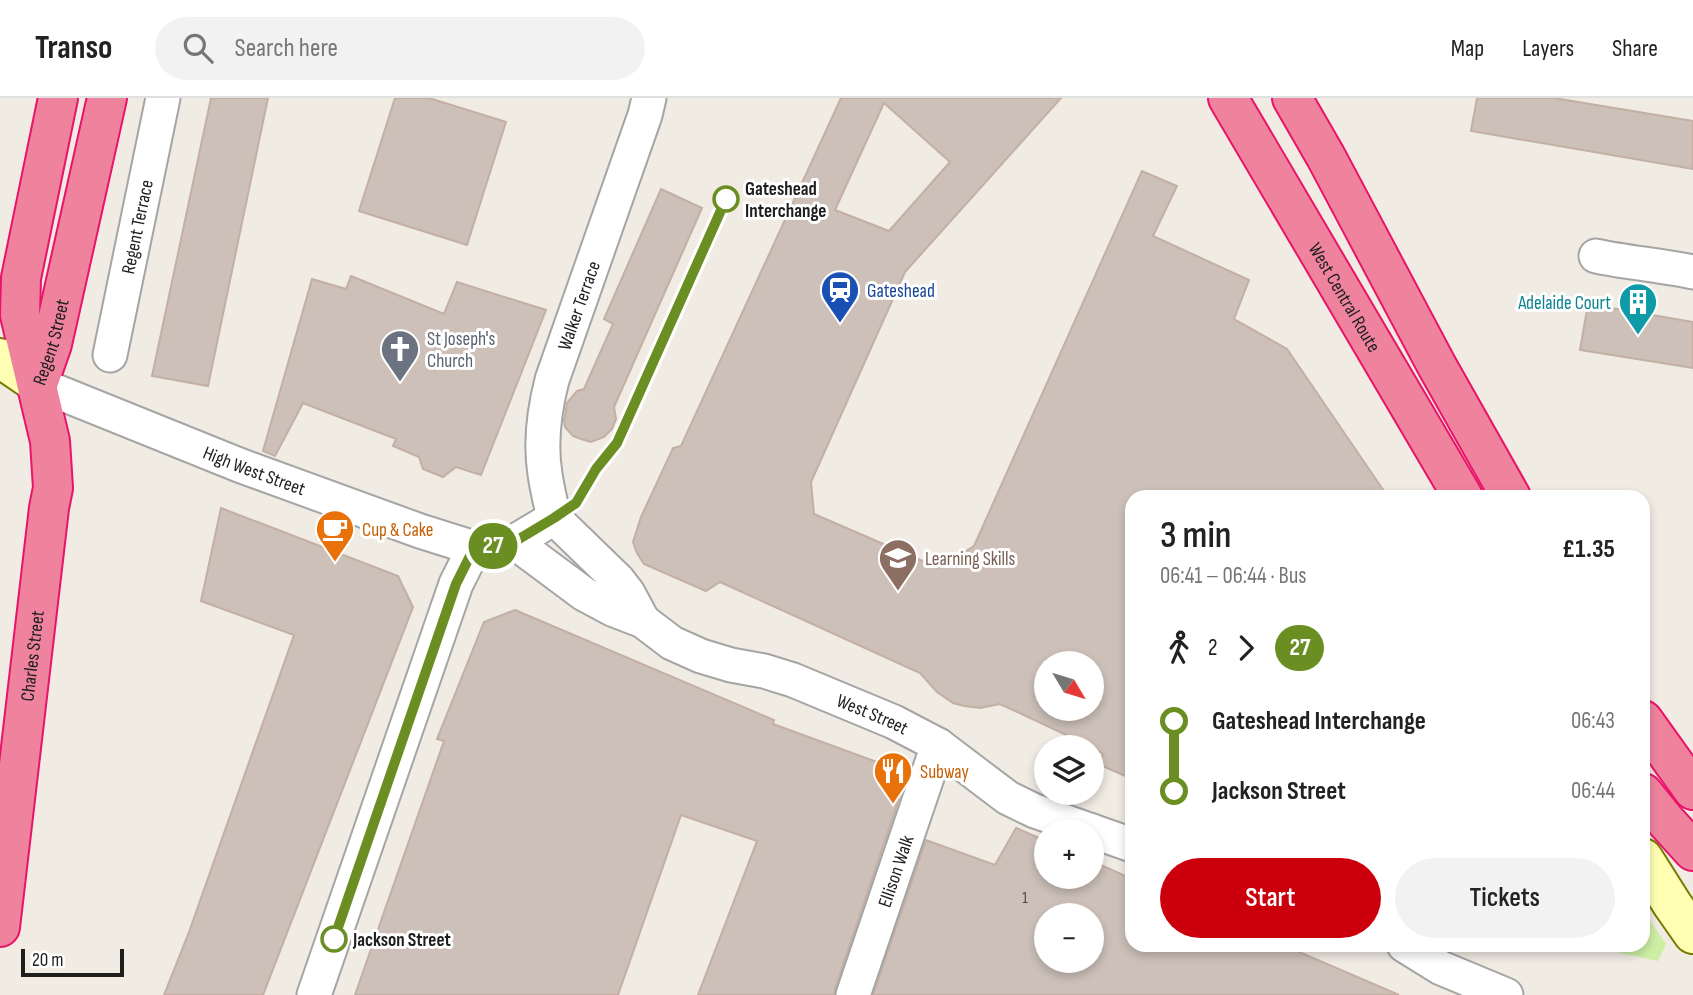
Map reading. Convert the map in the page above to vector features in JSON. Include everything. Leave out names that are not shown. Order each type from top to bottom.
[{"type":"highway","name":"Regent Street","points":[[37,384],[20,315],[21,278],[58,98]]},
{"type":"highway","name":"Regent Street","points":[[37,384],[52,344],[107,98]]},
{"type":"highway","name":"West Central Route","points":[[1228,98],[1459,490]]},
{"type":"highway","points":[[1292,98],[1507,490]]},
{"type":"highway","name":"Charles Street","points":[[0,928],[48,508],[53,488],[50,441],[37,384]]},
{"type":"highway","points":[[1650,730],[1693,790]]},
{"type":"highway","points":[[1650,802],[1693,851]]},
{"type":"street","name":"Regent Terrace","points":[[110,355],[163,98]]},
{"type":"street","name":"Walker Terrace","points":[[554,518],[545,473],[543,434],[546,404],[649,98]]},
{"type":"street","points":[[1596,256],[1693,272]]},
{"type":"street","name":"High West Street","points":[[0,358],[37,384]]},
{"type":"street","name":"High West Street","points":[[0,375],[37,384],[239,465],[474,548]]},
{"type":"street","points":[[314,995],[456,584],[474,548],[514,542],[554,518]]},
{"type":"street","name":"West Street","points":[[554,518],[618,580],[643,621]]},
{"type":"street","name":"West Street","points":[[514,542],[584,594],[612,610],[643,621],[672,643],[701,656],[793,680],[894,722],[938,746],[1008,798],[1058,819]]},
{"type":"street","name":"Ellison Walk","points":[[853,995],[938,746]]},
{"type":"street","name":"West Street","points":[[1104,835],[1125,843]]},
{"type":"street","points":[[1650,869],[1693,934]]},
{"type":"street","points":[[1415,952],[1441,968],[1507,995]]},
{"type":"green space","points":[[1650,920],[1666,944],[1658,961],[1615,952],[1650,952]]},
{"type":"building","points":[[211,98],[268,98],[208,386],[152,376]]},
{"type":"building","points":[[395,98],[429,98],[506,122],[467,245],[359,211]]},
{"type":"building","points":[[841,98],[1061,98],[905,272],[811,482],[814,514],[939,568],[974,546],[1142,171],[1177,186],[1153,236],[1249,280],[1234,319],[1287,349],[1383,490],[1125,490],[1125,776],[1104,767],[1104,735],[1066,735],[1036,721],[1104,721],[1104,651],[1034,651],[1034,720],[1000,704],[980,708],[953,703],[937,692],[920,673],[720,582],[706,591],[644,564],[633,542],[641,517],[673,448],[681,446]],"holes":[[[884,103],[950,162],[889,231],[835,210]]]},
{"type":"building","points":[[1477,98],[1554,98],[1693,121],[1693,169],[1471,131]]},
{"type":"building","points":[[661,189],[702,208],[614,407],[616,419],[612,429],[604,437],[591,442],[573,436],[565,427],[567,403],[577,391],[584,389],[613,324],[604,319]]},
{"type":"building","name":"St Joseph's Church","points":[[351,276],[444,314],[457,282],[546,310],[481,475],[456,467],[443,477],[423,469],[419,457],[393,446],[396,439],[303,403],[275,456],[263,451],[312,279],[346,289]]},
{"type":"building","name":"Adelaide Court","points":[[1588,304],[1693,322],[1693,368],[1580,350]]},
{"type":"building","points":[[221,508],[398,576],[413,607],[263,995],[164,995],[189,932],[294,635],[201,601]]},
{"type":"building","points":[[515,610],[774,720],[773,724],[880,763],[875,780],[902,790],[834,995],[698,995],[757,841],[681,815],[618,995],[355,995],[444,741],[437,739],[484,622]]},
{"type":"building","points":[[1016,828],[1034,836],[1034,889],[1104,889],[1104,866],[1125,876],[1125,952],[1299,952],[1399,995],[873,995],[926,840],[995,865]]},
{"type":"bus line","name":"27","points":[[334,939],[456,584],[474,548],[514,542],[576,503],[596,469],[617,443],[726,199]]},
{"type":"place","name":"Gateshead Interchange","points":[[726,199]]},
{"type":"place","name":"Gateshead","points":[[840,324]]},
{"type":"place","name":"Adelaide Court","points":[[1638,336]]},
{"type":"place","name":"St Joseph's Church","points":[[400,383]]},
{"type":"place","name":"Cup & Cake","points":[[335,563]]},
{"type":"place","name":"Learning Skills","points":[[898,592]]},
{"type":"place","name":"Subway","points":[[893,805]]},
{"type":"place","name":"Jackson Street","points":[[334,939]]}]
